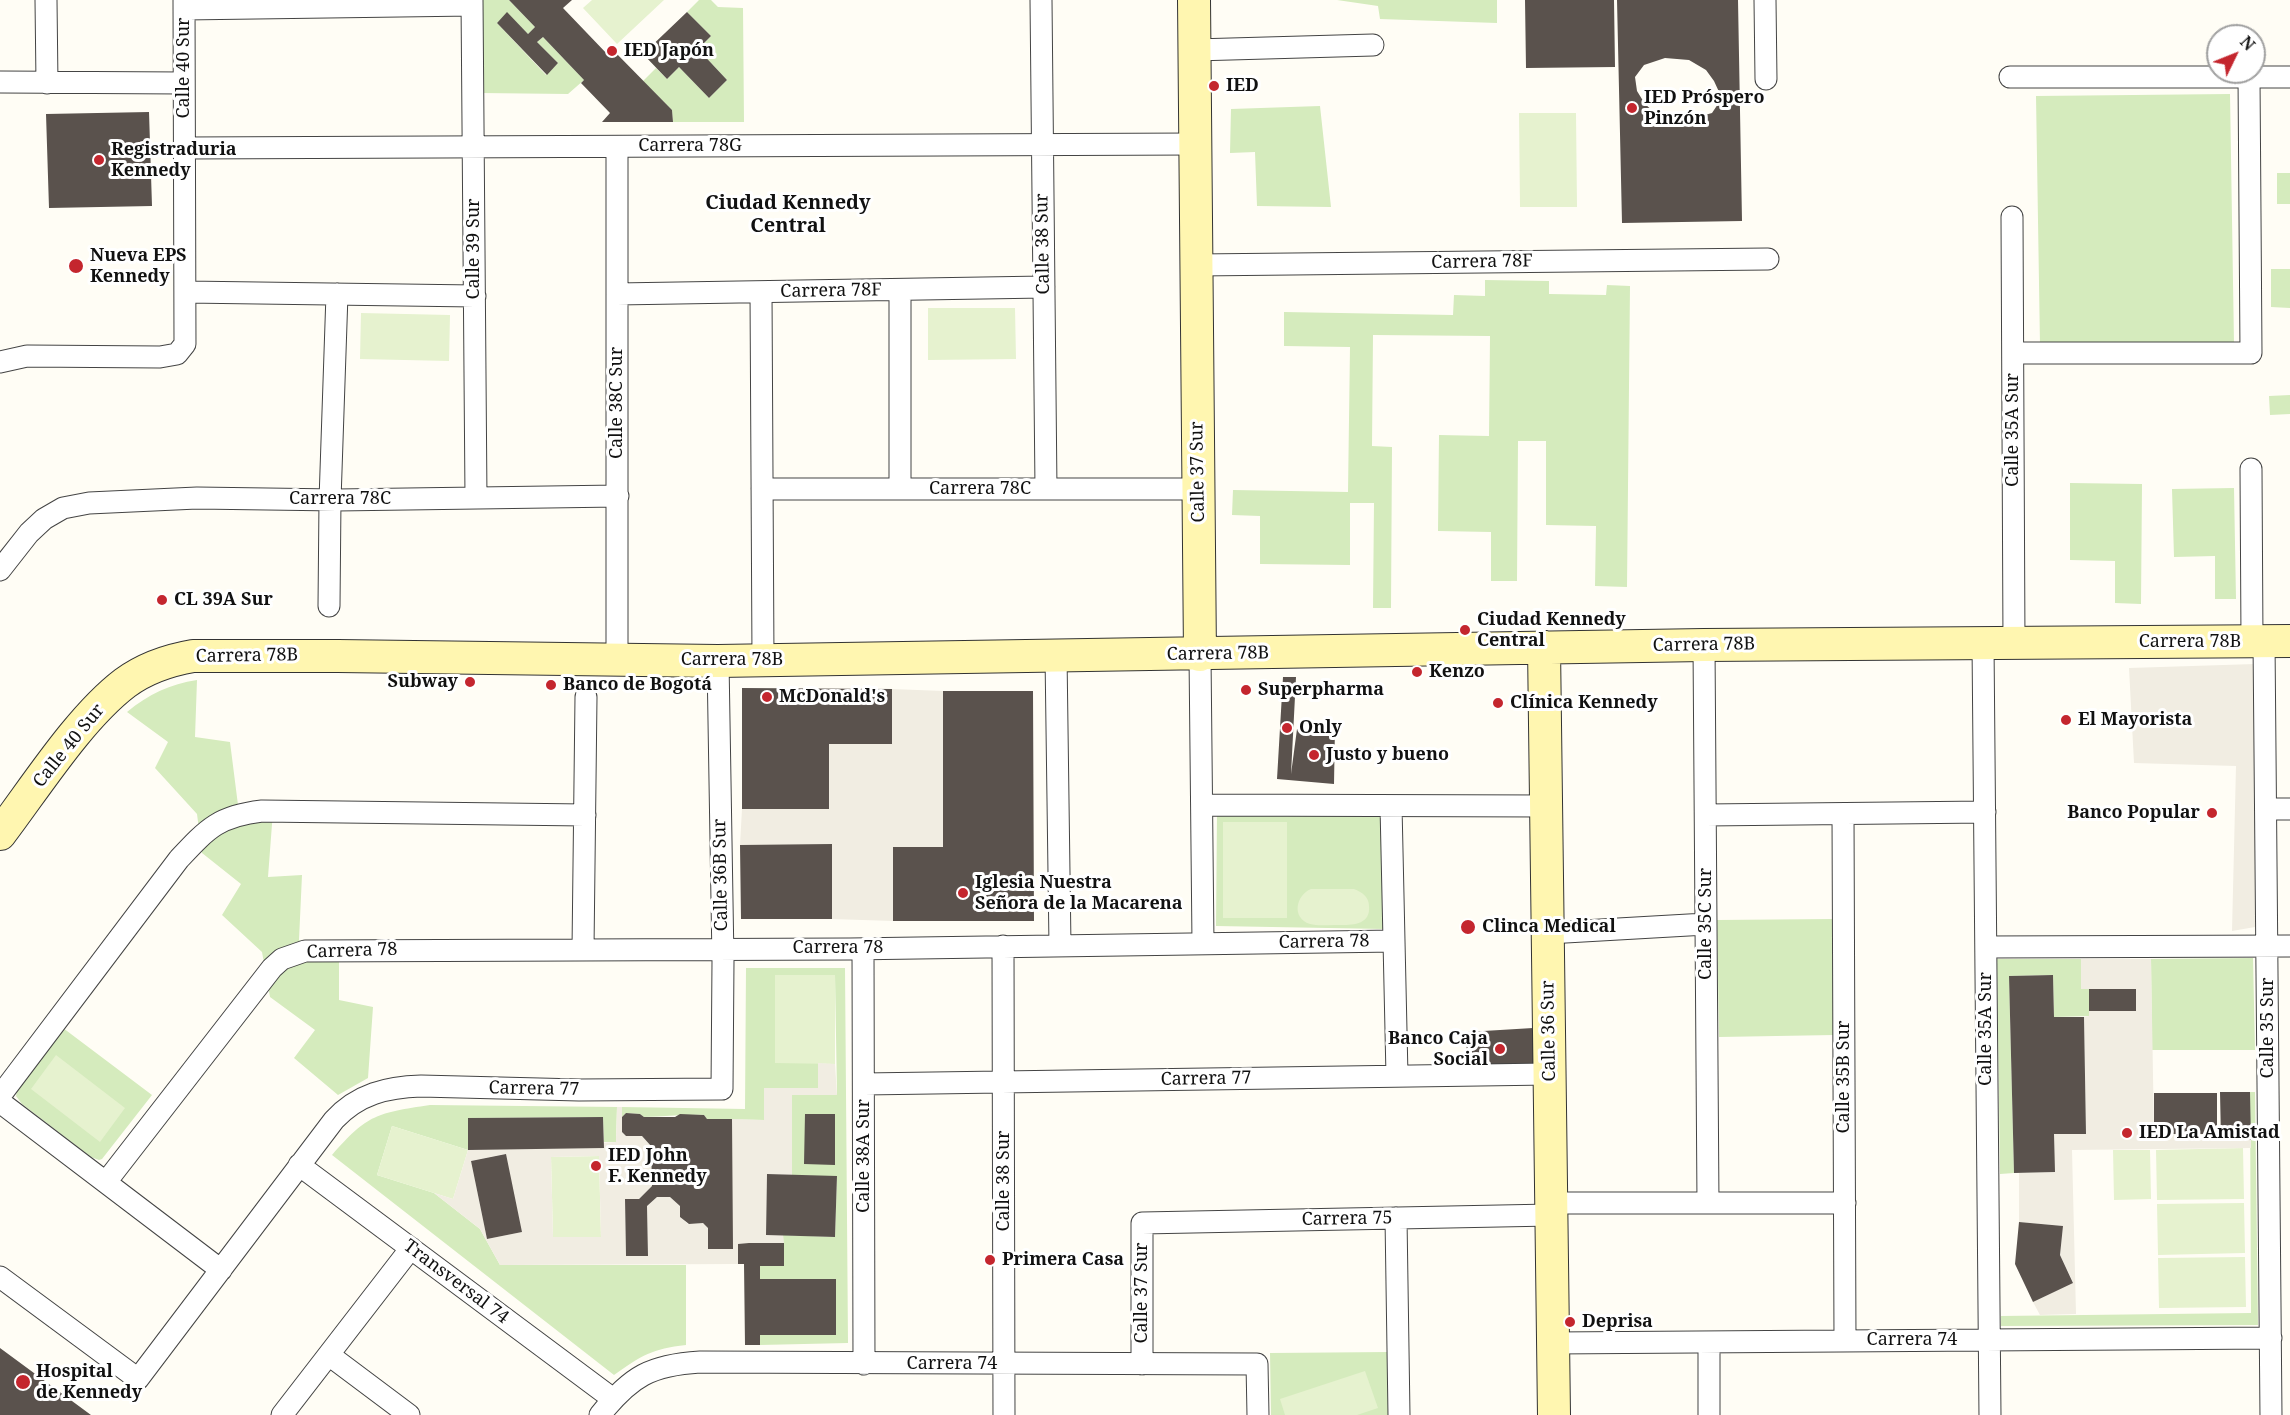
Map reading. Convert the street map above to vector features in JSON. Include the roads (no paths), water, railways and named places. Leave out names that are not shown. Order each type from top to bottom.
[{"type":"street","points":[[46,0],[47,83]]},
{"type":"street","name":"Calle 38 Sur","points":[[1041,0],[1046,489]]},
{"type":"street","name":"Calle 37 Sur","points":[[1194,0],[1203,944]]},
{"type":"street","points":[[1765,0],[1766,79]]},
{"type":"street","points":[[184,4],[472,3]]},
{"type":"street","name":"Calle 39 Sur","points":[[472,3],[476,498]]},
{"type":"street","name":"Calle 40 Sur","points":[[0,362],[27,356],[160,357],[177,354],[185,344],[184,4]]},
{"type":"street","points":[[1195,50],[1373,45]]},
{"type":"street","points":[[2010,77],[2206,77]]},
{"type":"street","points":[[2266,77],[2290,77]]},
{"type":"street","points":[[0,82],[184,83]]},
{"type":"street","points":[[2013,353],[2251,353],[2249,84]]},
{"type":"street","name":"Carrera 78G","points":[[185,148],[1196,144]]},
{"type":"street","name":"Calle 38C Sur","points":[[617,147],[617,659]]},
{"type":"street","name":"Calle 35A Sur","points":[[2012,217],[2014,643]]},
{"type":"street","name":"Carrera 78F","points":[[1197,265],[1768,259]]},
{"type":"street","name":"Carrera 78F","points":[[617,294],[1044,288]]},
{"type":"street","points":[[900,290],[900,489]]},
{"type":"street","points":[[186,292],[475,296]]},
{"type":"street","points":[[761,292],[764,660]]},
{"type":"street","points":[[329,606],[337,294]]},
{"type":"street","name":"Calle 35 Sur","points":[[2251,469],[2269,641],[2266,809],[2271,1415]]},
{"type":"street","name":"Carrera 78C","points":[[762,489],[1198,489]]},
{"type":"street","name":"Carrera 78C","points":[[0,570],[29,533],[44,519],[63,508],[89,503],[197,498],[330,500],[618,496]]},
{"type":"street","name":"Carrera 78B","points":[[149,670],[178,658],[210,654],[718,661],[1200,655],[1544,647],[2269,641]]},
{"type":"street","name":"Calle 35A Sur","points":[[1983,643],[1989,1415]]},
{"type":"street","name":"Calle 35C Sur","points":[[1704,645],[1708,1203]]},
{"type":"street","name":"Calle 36 Sur","points":[[1544,647],[1554,1415]]},
{"type":"street","points":[[1056,655],[1060,946]]},
{"type":"street","name":"Calle 36B Sur","points":[[718,661],[722,1089]]},
{"type":"street","name":"Calle 40 Sur","points":[[0,834],[90,716],[126,682],[149,670]]},
{"type":"street","points":[[583,949],[586,697]]},
{"type":"street","points":[[1202,806],[1546,806]]},
{"type":"street","points":[[1391,806],[1397,1076]]},
{"type":"street","points":[[2266,809],[2290,809]]},
{"type":"street","points":[[0,1096],[180,859],[201,835],[219,822],[238,813],[262,811],[585,815]]},
{"type":"street","points":[[1706,815],[1984,812]]},
{"type":"street","name":"Calle 35B Sur","points":[[1843,814],[1845,1341]]},
{"type":"street","points":[[1548,933],[1706,924]]},
{"type":"street","name":"Carrera 78","points":[[106,1182],[263,978],[282,958],[305,951],[323,949],[863,948],[1394,941]]},
{"type":"street","name":"Calle 38 Sur","points":[[1004,946],[1004,1415]]},
{"type":"street","points":[[1986,946],[2290,946]]},
{"type":"street","name":"Calle 38A Sur","points":[[863,948],[864,1364]]},
{"type":"street","name":"Carrera 77","points":[[864,1084],[1549,1074]]},
{"type":"street","name":"Carrera 77","points":[[299,1165],[333,1120],[350,1104],[381,1091],[421,1086],[579,1090],[722,1089]]},
{"type":"street","points":[[0,1102],[221,1270]]},
{"type":"street","points":[[0,1277],[138,1379],[299,1165]]},
{"type":"street","name":"Transversal 74","points":[[299,1165],[411,1248],[606,1407]]},
{"type":"street","name":"Carrera 75","points":[[1142,1222],[1396,1218],[1708,1203],[1845,1203]]},
{"type":"street","points":[[1396,1218],[1399,1415]]},
{"type":"street","name":"Calle 37 Sur","points":[[1142,1222],[1142,1364]]},
{"type":"street","points":[[282,1415],[411,1248]]},
{"type":"street","name":"Carrera 74","points":[[1553,1343],[2271,1338]]},
{"type":"street","points":[[1709,1342],[1709,1415]]},
{"type":"street","points":[[329,1354],[408,1415]]},
{"type":"street","name":"Carrera 74","points":[[606,1407],[630,1383],[648,1371],[670,1365],[700,1362],[1257,1364],[1258,1415]]},
{"type":"place","name":"IED Japón","points":[[612,51]]},
{"type":"place","name":"IED","points":[[1214,86]]},
{"type":"place","name":"IED Próspero Pinzón","points":[[1632,108]]},
{"type":"place","name":"Registraduria Kennedy","points":[[99,160]]},
{"type":"place","name":"Nueva EPS Kennedy","points":[[76,266]]},
{"type":"place","name":"CL 39A Sur","points":[[162,600]]},
{"type":"place","name":"Ciudad Kennedy Central","points":[[1465,630]]},
{"type":"place","name":"Kenzo","points":[[1417,672]]},
{"type":"place","name":"Subway","points":[[470,682]]},
{"type":"place","name":"Banco de Bogotá","points":[[551,685]]},
{"type":"place","name":"Superpharma","points":[[1246,690]]},
{"type":"place","name":"McDonald's","points":[[767,697]]},
{"type":"place","name":"Clínica Kennedy","points":[[1498,703]]},
{"type":"place","name":"El Mayorista","points":[[2066,720]]},
{"type":"place","name":"Only","points":[[1287,728]]},
{"type":"place","name":"Justo y bueno","points":[[1314,755]]},
{"type":"place","name":"Banco Popular","points":[[2212,813]]},
{"type":"place","name":"Iglesia Nuestra Señora de la Macarena","points":[[963,893]]},
{"type":"place","name":"Clinca Medical","points":[[1468,927]]},
{"type":"place","name":"Banco Caja Social","points":[[1500,1049]]},
{"type":"place","name":"IED La Amistad","points":[[2127,1133]]},
{"type":"place","name":"IED John F. Kennedy","points":[[596,1166]]},
{"type":"place","name":"Primera Casa","points":[[990,1260]]},
{"type":"place","name":"Deprisa","points":[[1570,1322]]},
{"type":"place","name":"Hospital de Kennedy","points":[[23,1382]]},
{"type":"district","name":"Ciudad Kennedy Central","points":[[788,214]]}]
